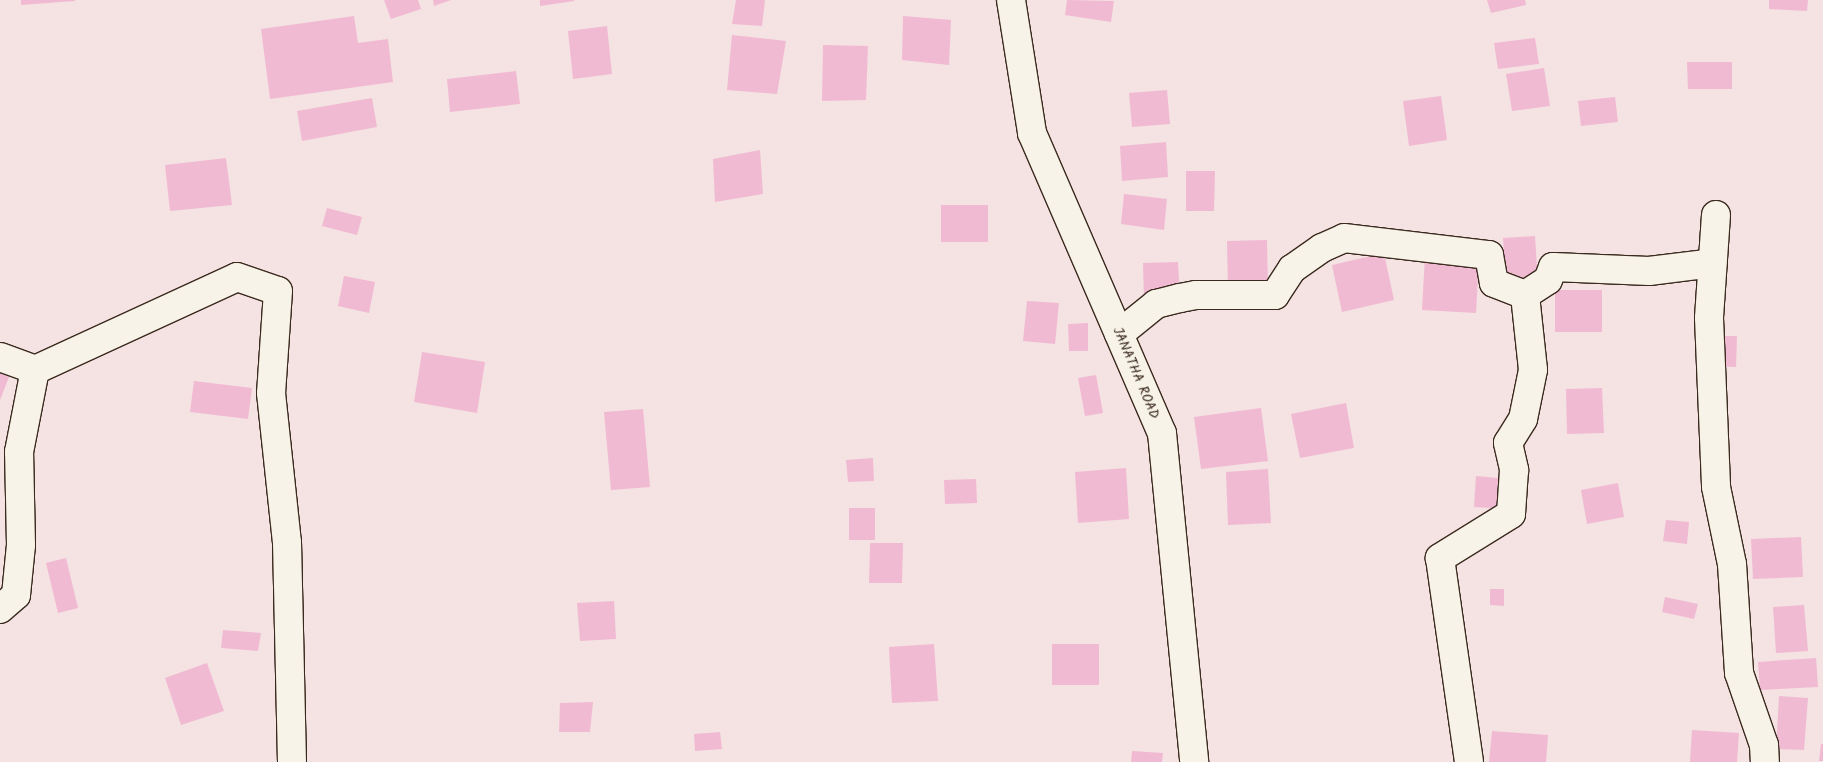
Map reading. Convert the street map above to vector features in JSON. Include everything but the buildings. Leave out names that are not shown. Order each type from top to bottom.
[{"type":"street","name":"JANATHA ROAD","points":[[1010,0],[1032,133],[1162,433],[1194,762]]},
{"type":"street","points":[[1716,215],[1709,318],[1716,487],[1732,564],[1739,673],[1764,744],[1765,762]]},
{"type":"street","points":[[1119,334],[1156,304],[1196,295],[1275,295],[1292,269],[1322,248],[1344,238],[1489,255],[1494,283],[1525,295]]},
{"type":"street","points":[[1525,295],[1548,280],[1553,267],[1649,271],[1712,263]]},
{"type":"street","points":[[0,357],[35,370],[237,278],[278,291],[271,393],[287,542],[292,762]]},
{"type":"street","points":[[1469,762],[1440,558],[1511,514],[1514,470],[1508,444],[1523,419],[1533,370],[1525,295]]},
{"type":"street","points":[[0,609],[16,595],[21,545],[19,452],[35,370]]}]
